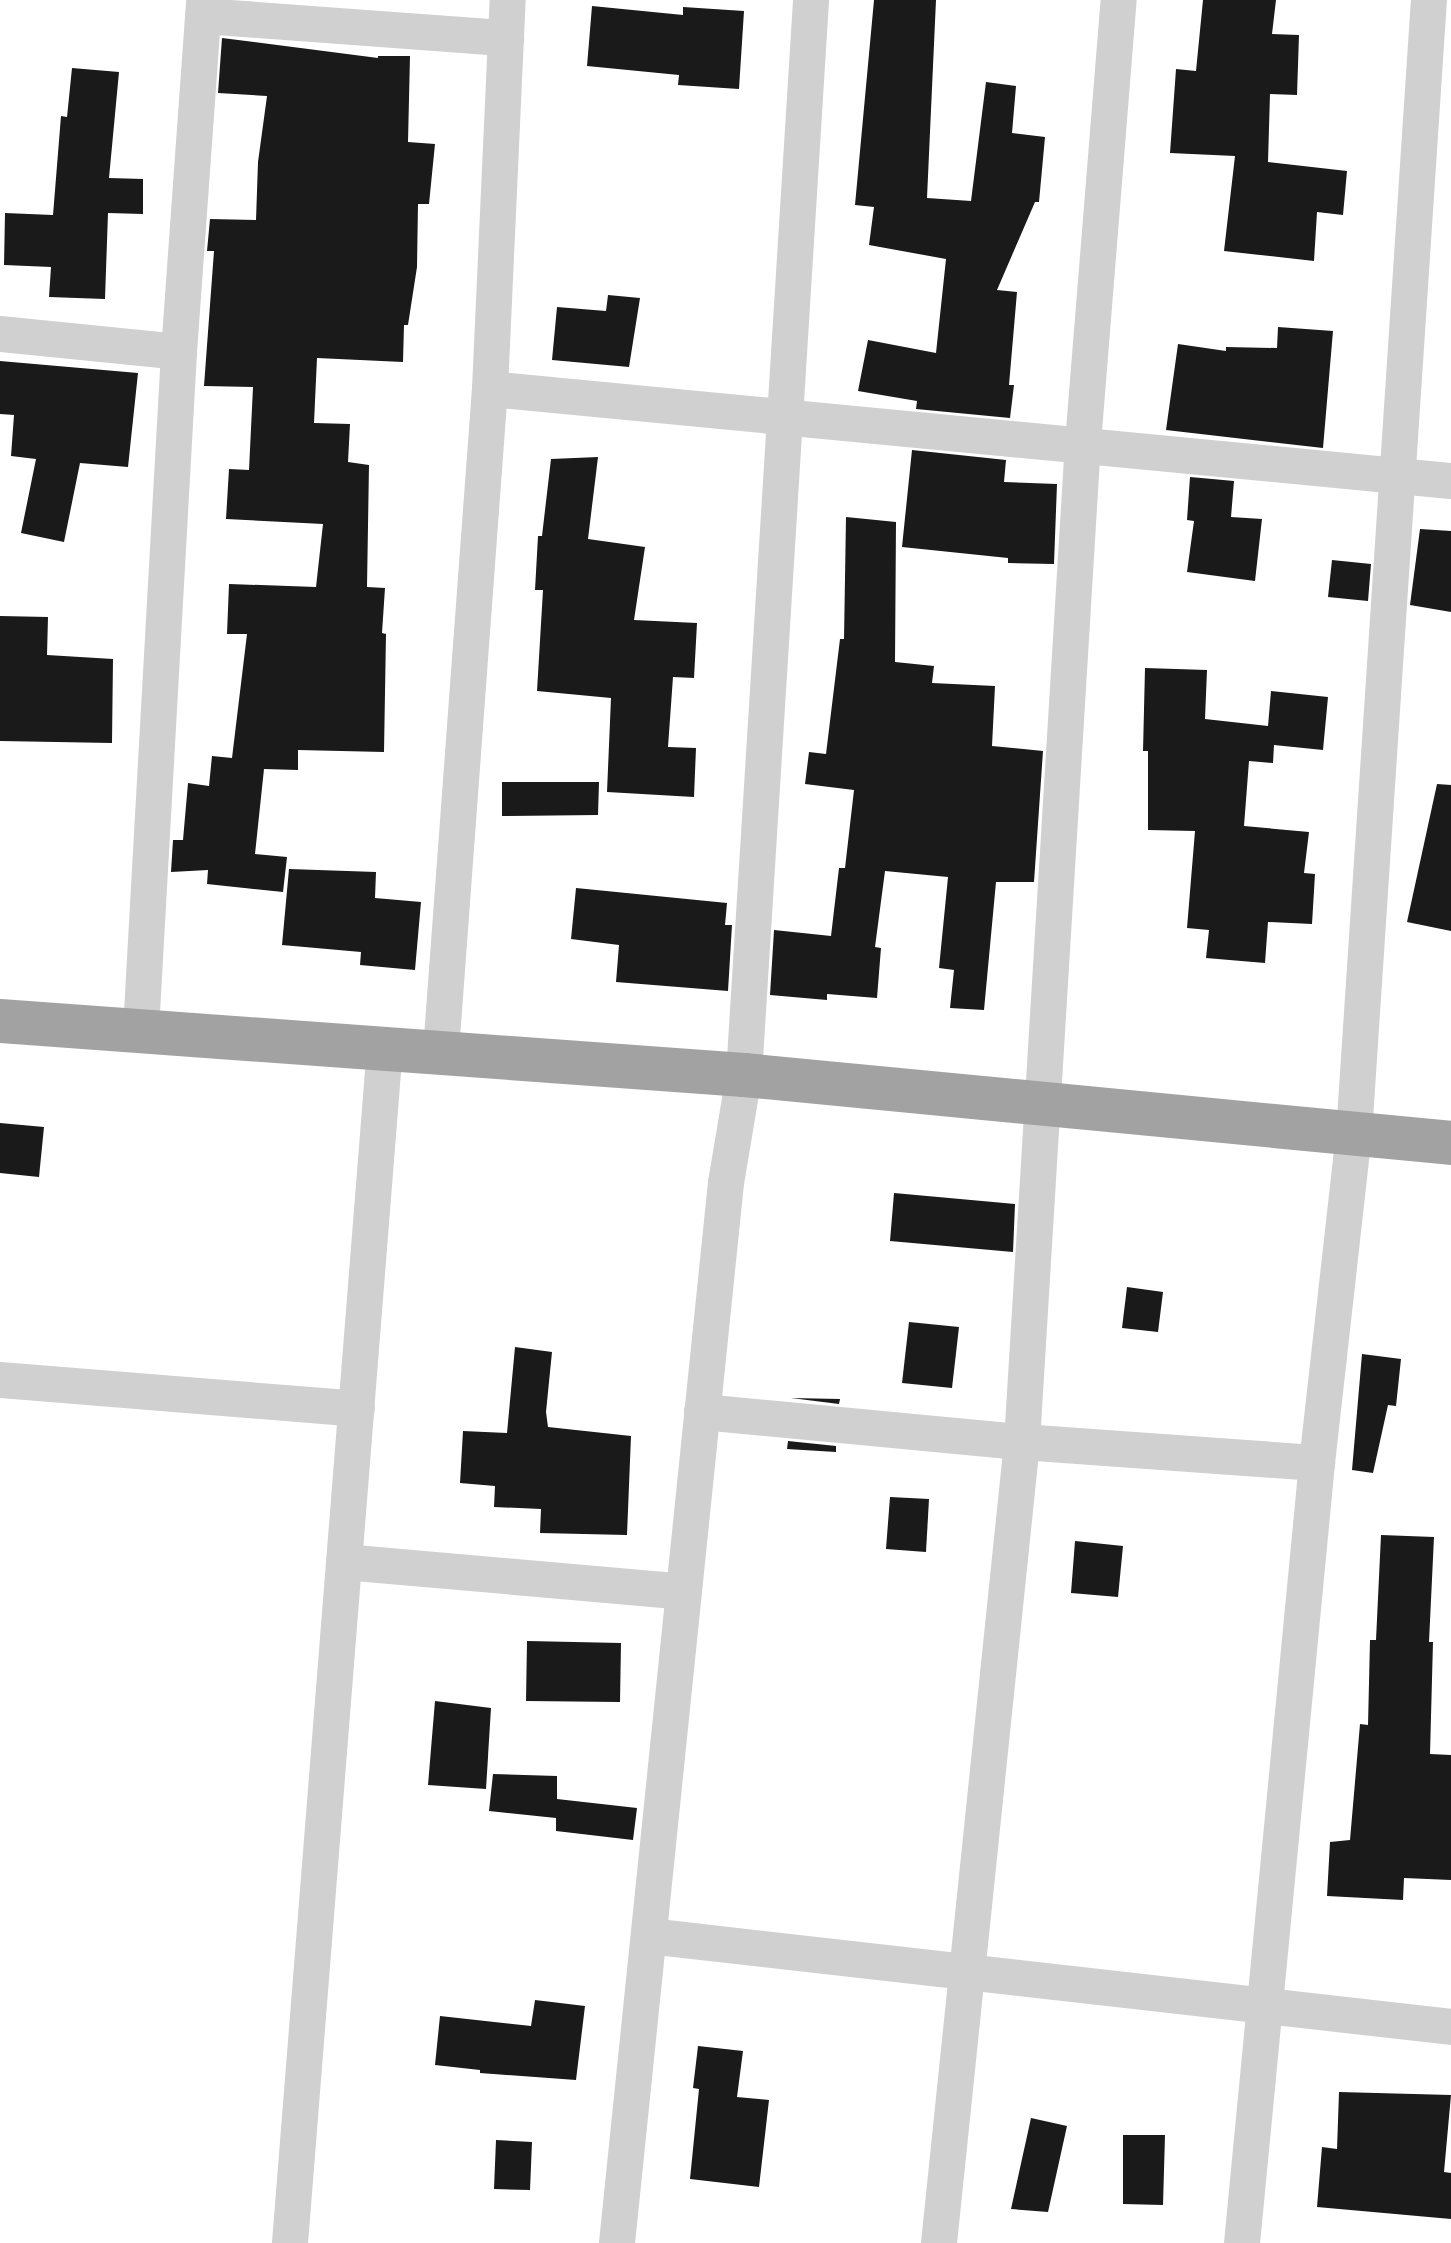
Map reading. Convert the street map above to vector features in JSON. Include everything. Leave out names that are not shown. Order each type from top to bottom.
[{"type":"highway","points":[[0,1021],[744,1075],[1451,1143]]},
{"type":"street","points":[[441,1051],[490,389],[508,0]]},
{"type":"street","points":[[617,2243],[726,1183],[744,1075],[811,0]]},
{"type":"street","points":[[939,2243],[1022,1442],[1083,443],[1119,0]]},
{"type":"street","points":[[1242,2243],[1317,1463],[1354,1134],[1400,478],[1429,0]]},
{"type":"street","points":[[141,1030],[179,352],[203,8],[506,38]]},
{"type":"street","points":[[0,334],[179,352]]},
{"type":"street","points":[[490,389],[1083,443],[1451,481]]},
{"type":"street","points":[[290,2243],[385,1047]]},
{"type":"street","points":[[0,1380],[357,1409]]},
{"type":"street","points":[[702,1412],[1022,1442],[1317,1463]]},
{"type":"street","points":[[344,1562],[684,1592]]},
{"type":"street","points":[[649,1936],[1451,2027]]},
{"type":"building","points":[[874,0],[936,0],[927,198],[971,201],[986,82],[1016,86],[1012,133],[1045,137],[1039,202],[1035,202],[997,290],[1017,292],[1009,385],[1014,385],[1010,418],[916,409],[917,401],[858,391],[868,340],[936,353],[946,259],[869,245],[874,207],[855,205]]},
{"type":"building","points":[[1203,0],[1276,0],[1272,34],[1299,35],[1297,95],[1270,94],[1268,162],[1347,171],[1343,215],[1317,212],[1314,261],[1224,251],[1235,156],[1170,153],[1176,69],[1196,71]]},
{"type":"building","points":[[592,6],[683,15],[683,7],[744,11],[739,89],[678,85],[679,75],[587,66]]},
{"type":"building","points":[[222,38],[378,58],[410,56],[408,142],[435,144],[429,204],[418,204],[417,267],[408,325],[404,325],[403,362],[317,358],[314,423],[350,424],[348,462],[369,465],[367,587],[385,588],[382,633],[386,634],[384,752],[298,750],[298,770],[264,769],[255,854],[287,857],[283,892],[207,884],[208,870],[171,872],[173,840],[183,840],[188,783],[209,786],[212,756],[232,758],[247,634],[227,634],[229,584],[316,587],[323,524],[226,519],[229,469],[249,470],[253,387],[204,386],[214,251],[207,251],[210,219],[256,220],[258,162],[267,96],[218,93]]},
{"type":"building","points":[[72,68],[119,72],[109,178],[143,179],[143,214],[108,213],[105,299],[49,297],[51,267],[4,265],[5,213],[53,215],[61,116],[67,117]]},
{"type":"building","points":[[608,295],[640,298],[629,367],[552,360],[557,307],[606,311]]},
{"type":"building","points":[[1278,327],[1333,331],[1323,448],[1166,430],[1178,344],[1226,351],[1226,347],[1277,348]]},
{"type":"building","points":[[0,361],[138,373],[128,467],[80,463],[64,542],[21,533],[36,459],[11,456],[14,415],[0,414]]},
{"type":"building","points":[[912,450],[1006,460],[1004,482],[1057,484],[1054,564],[1008,563],[1008,558],[902,547]]},
{"type":"building","points":[[598,457],[588,539],[645,547],[634,620],[697,623],[694,678],[673,677],[668,747],[696,748],[694,797],[607,792],[611,698],[537,691],[543,590],[535,590],[538,536],[542,536],[551,459]]},
{"type":"building","points":[[1190,477],[1234,481],[1231,517],[1262,519],[1255,581],[1187,572],[1194,521],[1187,520]]},
{"type":"building","points":[[846,517],[896,522],[895,662],[934,666],[932,683],[995,686],[992,746],[1043,751],[1034,882],[996,882],[984,1010],[950,1008],[954,970],[939,968],[948,877],[885,871],[875,947],[881,948],[877,998],[827,994],[827,1000],[770,995],[774,930],[831,936],[839,868],[845,868],[854,790],[805,784],[809,752],[826,754],[840,639],[844,639]]},
{"type":"building","points":[[1420,529],[1451,531],[1451,612],[1410,605]]},
{"type":"building","points":[[1332,560],[1371,564],[1368,601],[1328,597]]},
{"type":"building","points":[[0,616],[48,617],[47,655],[113,659],[112,743],[0,741]]},
{"type":"building","points":[[1145,668],[1207,670],[1205,719],[1268,726],[1271,691],[1328,697],[1323,750],[1274,745],[1273,763],[1249,761],[1244,826],[1309,832],[1304,873],[1315,874],[1312,924],[1268,922],[1265,963],[1206,958],[1209,930],[1187,928],[1195,831],[1148,830],[1148,751],[1143,751]]},
{"type":"building","points":[[502,782],[599,782],[598,815],[502,816]]},
{"type":"building","points":[[1437,784],[1451,785],[1451,931],[1407,922]]},
{"type":"building","points":[[289,869],[376,872],[375,898],[421,902],[415,970],[360,965],[361,952],[282,945]]},
{"type":"building","points":[[576,888],[727,903],[725,925],[732,925],[728,991],[616,982],[619,945],[571,939]]},
{"type":"building","points":[[0,1123],[44,1127],[39,1177],[0,1173]]},
{"type":"building","points":[[894,1193],[1015,1204],[1013,1252],[890,1241]]},
{"type":"building","points":[[1127,1287],[1163,1292],[1158,1332],[1122,1328]]},
{"type":"building","points":[[909,1322],[959,1327],[952,1388],[902,1383]]},
{"type":"building","points":[[515,1347],[552,1352],[546,1412],[548,1427],[631,1436],[627,1535],[540,1533],[541,1509],[494,1507],[495,1486],[460,1483],[463,1431],[507,1433]]},
{"type":"building","points":[[1362,1354],[1401,1359],[1396,1406],[1388,1405],[1373,1473],[1352,1470]]},
{"type":"building","points":[[791,1398],[840,1399],[839,1404]]},
{"type":"building","points":[[788,1441],[836,1446],[836,1452],[787,1449]]},
{"type":"building","points":[[890,1497],[929,1499],[926,1552],[886,1549]]},
{"type":"building","points":[[1381,1535],[1434,1537],[1429,1642],[1433,1642],[1430,1754],[1451,1755],[1451,1880],[1404,1878],[1403,1900],[1327,1896],[1330,1842],[1350,1840],[1360,1724],[1368,1725],[1370,1640],[1376,1640]]},
{"type":"building","points":[[1075,1541],[1123,1546],[1118,1597],[1071,1593]]},
{"type":"building","points":[[527,1641],[621,1643],[620,1702],[526,1701]]},
{"type":"building","points":[[435,1701],[491,1708],[486,1789],[428,1785]]},
{"type":"building","points":[[493,1774],[557,1776],[557,1799],[637,1808],[633,1840],[556,1831],[556,1818],[489,1811]]},
{"type":"building","points":[[535,2000],[585,2006],[576,2080],[480,2073],[480,2070],[435,2065],[440,2016],[531,2026]]},
{"type":"building","points":[[698,2046],[743,2051],[737,2097],[769,2100],[759,2187],[690,2179],[699,2089],[693,2088]]},
{"type":"building","points":[[1339,2092],[1451,2095],[1444,2172],[1451,2173],[1451,2219],[1317,2207],[1322,2147],[1337,2149]]},
{"type":"building","points":[[1031,2118],[1067,2126],[1048,2212],[1011,2209]]},
{"type":"building","points":[[1123,2135],[1165,2135],[1163,2205],[1123,2204]]},
{"type":"building","points":[[496,2140],[532,2142],[530,2190],[494,2189]]}]
